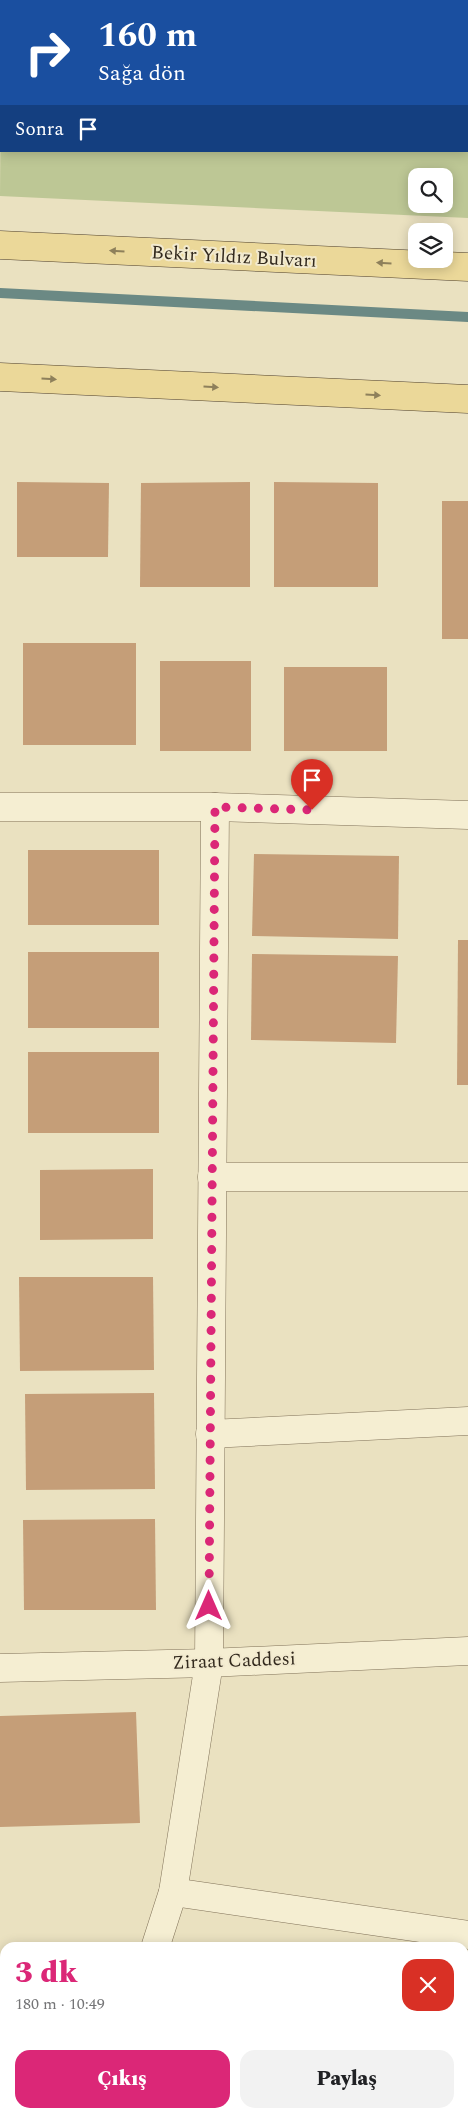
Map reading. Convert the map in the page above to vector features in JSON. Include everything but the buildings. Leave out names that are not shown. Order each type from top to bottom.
[{"type":"main road","name":"Bekir Yıldız Bulvarı","points":[[0,245],[468,267]]},
{"type":"main road","points":[[0,377],[468,399]]},
{"type":"street","points":[[0,807],[215,807],[468,815]]},
{"type":"street","points":[[157,1942],[173,1892],[209,1663],[215,807]]},
{"type":"street","points":[[212,1176],[468,1177]]},
{"type":"street","points":[[210,1434],[468,1421]]},
{"type":"street","name":"Ziraat Caddesi","points":[[0,1668],[209,1663],[468,1651]]},
{"type":"street","points":[[173,1892],[468,1936]]},
{"type":"green space","points":[[0,152],[468,152],[468,218],[0,196]]},
{"type":"waterway","points":[[0,293],[468,317]]},
{"type":"route","points":[[209,1606],[215,807],[312,810]]}]
